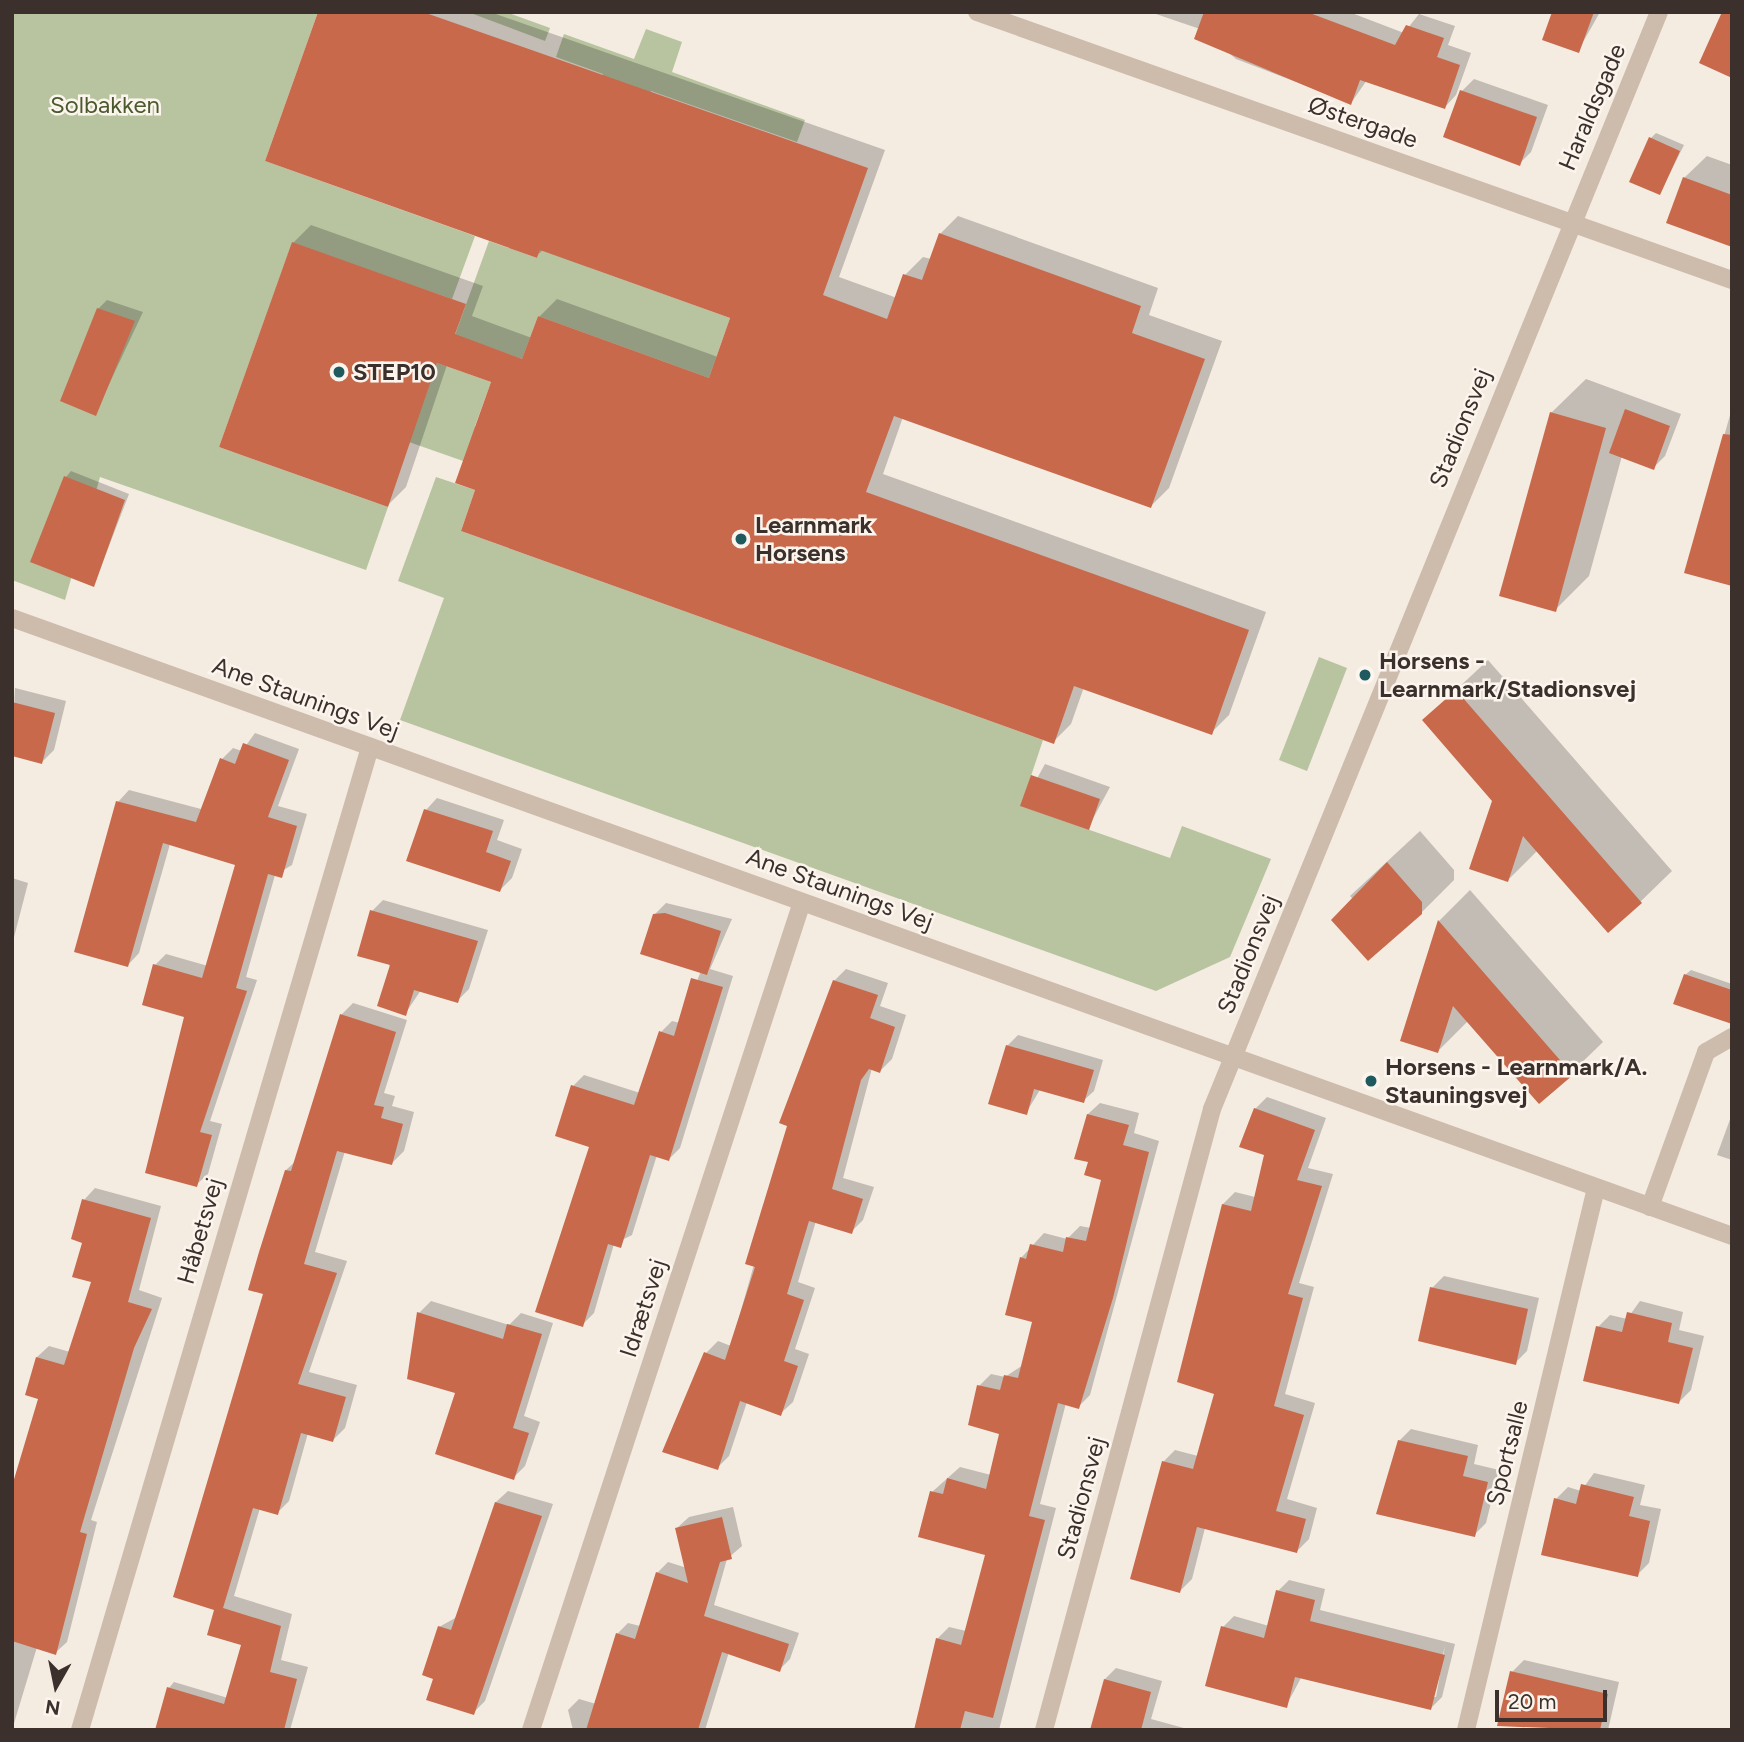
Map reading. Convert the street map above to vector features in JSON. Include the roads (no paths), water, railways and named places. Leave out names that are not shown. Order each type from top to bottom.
[{"type":"street","name":"Østergade","points":[[977,12],[1732,280]]},
{"type":"street","name":"Haraldsgade","points":[[1569,221],[1660,12]]},
{"type":"street","name":"Stadionsvej","points":[[1044,1730],[1212,1109],[1569,221]]},
{"type":"street","name":"Ane Staunings Vej","points":[[12,618],[1732,1236]]},
{"type":"street","name":"Håbetsvej","points":[[80,1730],[370,747]]},
{"type":"street","name":"Idrætsvej","points":[[531,1730],[802,902]]},
{"type":"street","points":[[1650,1207],[1706,1052],[1732,1037]]},
{"type":"street","name":"Sportsalle","points":[[1466,1730],[1596,1188]]},
{"type":"place","name":"STEP10","points":[[339,372]]},
{"type":"place","name":"Learnmark Horsens","points":[[741,539]]},
{"type":"place","name":"Horsens - Learnmark/Stadionsvej","points":[[1365,675]]},
{"type":"place","name":"Horsens - Learnmark/A. Stauningsvej","points":[[1371,1081]]},
{"type":"park label","name":"Solbakken","points":[[105,105]]}]
